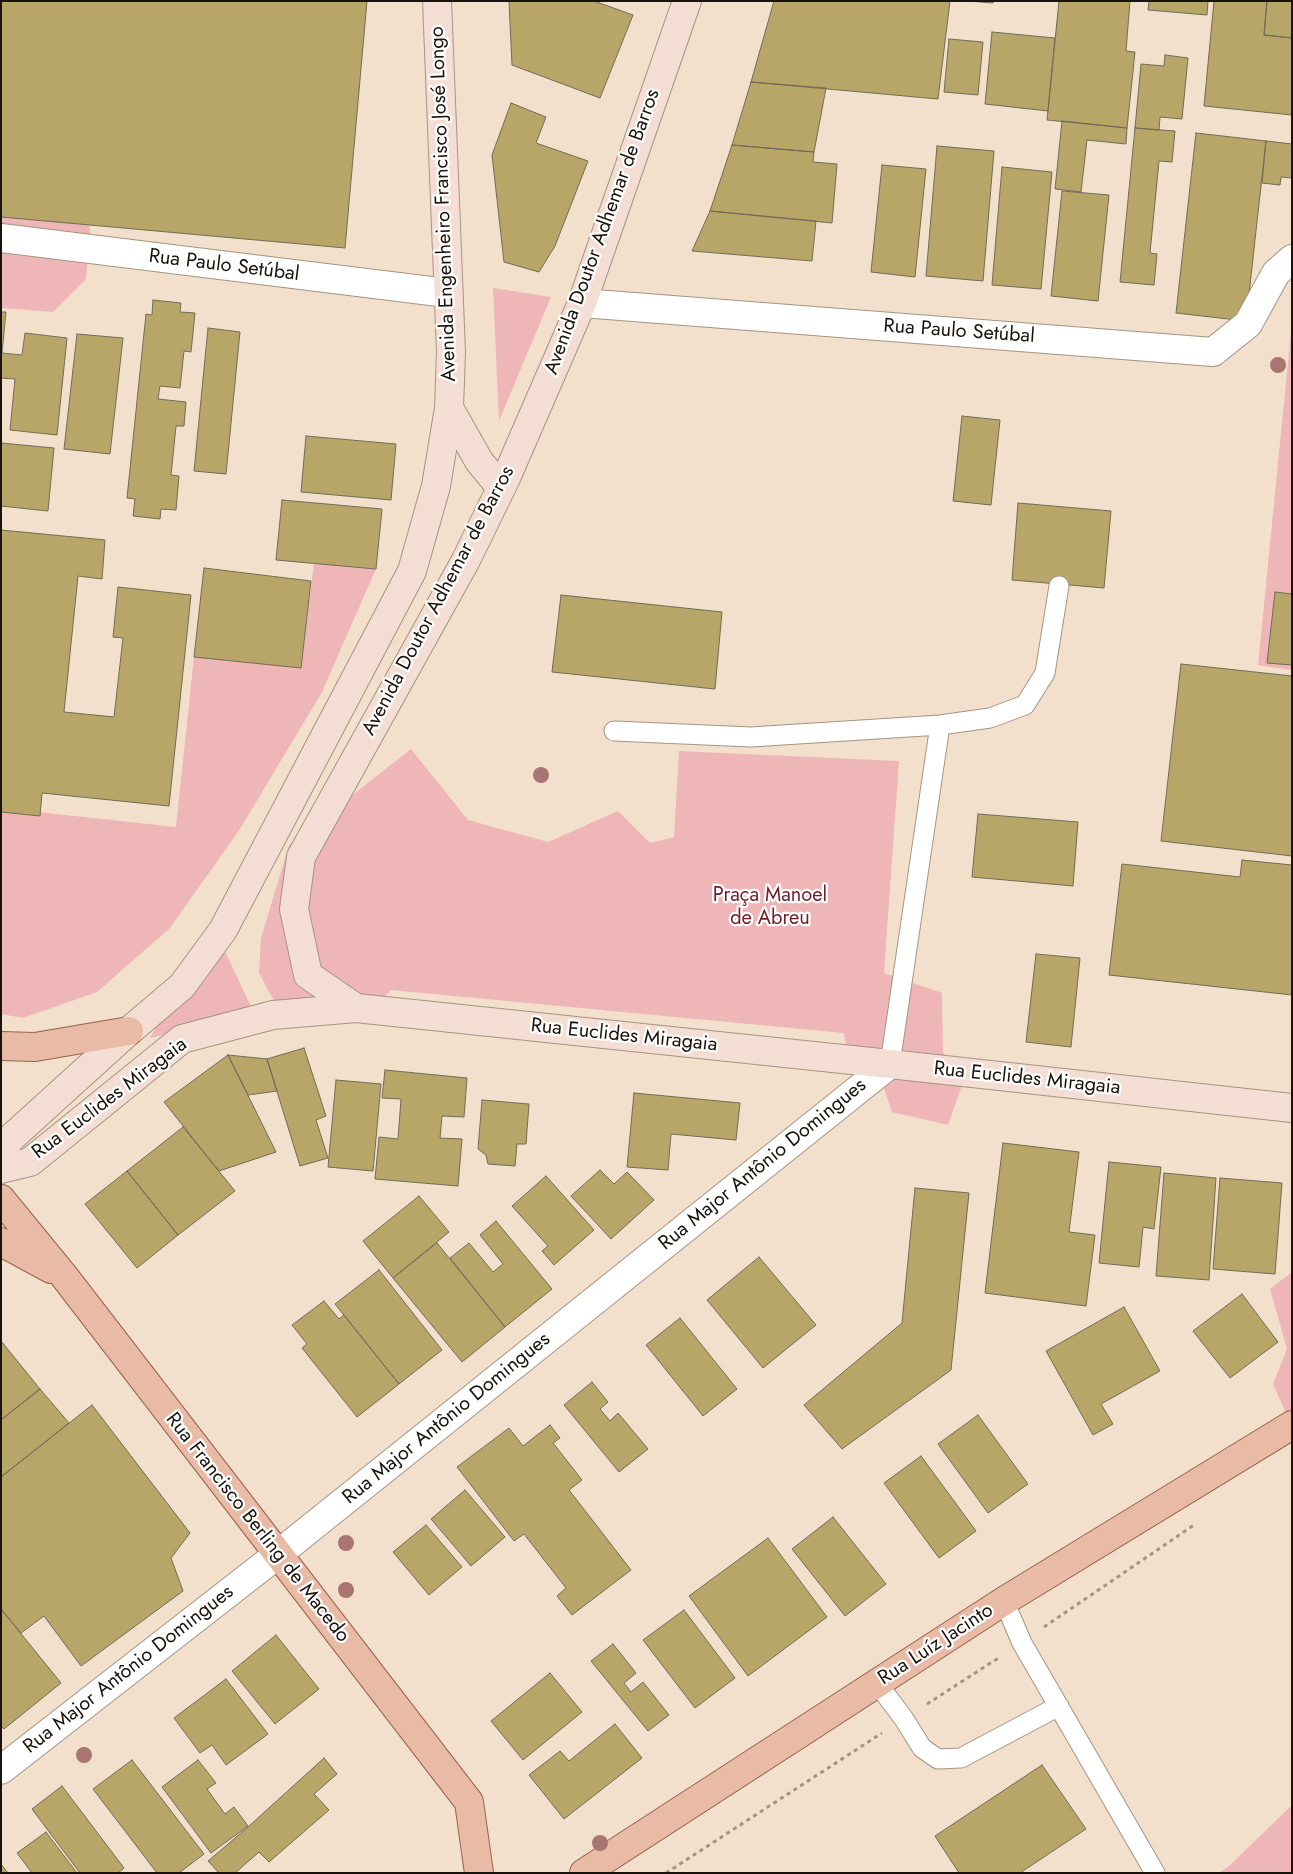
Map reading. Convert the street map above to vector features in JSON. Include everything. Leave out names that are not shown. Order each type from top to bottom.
[{"type":"main road","points":[[1,1046],[35,1047],[129,1030]]},
{"type":"main road","name":"Rua Francisco Berling de Macedo","points":[[1,1199],[64,1276],[469,1802],[479,1873]]},
{"type":"main road","points":[[1,1242],[64,1276]]},
{"type":"main road","name":"Rua Luíz Jacinto","points":[[584,1873],[1004,1601],[1292,1425]]},
{"type":"street","name":"Avenida Engenheiro Francisco José Longo","points":[[437,1],[441,72],[447,293],[451,352],[449,408]]},
{"type":"street","name":"Avenida Doutor Adhemar de Barros","points":[[356,1008],[308,975],[294,909],[301,857],[461,569],[501,488],[582,303],[687,1]]},
{"type":"street","name":"Rua Paulo Setúbal","points":[[1,238],[447,293]]},
{"type":"street","name":"Rua Paulo Setúbal","points":[[582,303],[1213,352],[1248,324],[1276,273],[1292,259]]},
{"type":"street","name":"Avenida Doutor Adhemar de Barros","points":[[1,1149],[129,1030],[182,986],[223,930],[412,572],[436,486],[449,408]]},
{"type":"street","points":[[449,408],[479,462],[501,488]]},
{"type":"street","name":"Rua Euclides Miragaia","points":[[1,1169],[30,1162],[182,1039],[273,1015],[356,1008],[1292,1108]]},
{"type":"street","name":"Rua Major Antônio Domingues","points":[[1,1770],[277,1555],[890,1064]]},
{"type":"lane","points":[[614,731],[751,737],[940,725],[990,718],[1025,705],[1045,673],[1060,586]]},
{"type":"lane","points":[[890,1064],[940,725]]},
{"type":"lane","points":[[1004,1601],[1022,1642],[1155,1873]]},
{"type":"lane","points":[[877,1683],[904,1719],[922,1748],[938,1759],[961,1758],[1059,1706]]},
{"type":"path","points":[[666,1873],[1022,1642],[1202,1520]]},
{"type":"green space","points":[[1,161],[88,200],[90,236],[86,279],[53,312],[1,308]]},
{"type":"green space","points":[[493,288],[551,297],[499,421]]},
{"type":"green space","points":[[1292,322],[1292,670],[1258,665]]},
{"type":"green space","points":[[314,563],[376,569],[322,692],[240,829],[170,928],[97,992],[23,1018],[1,1014],[1,808],[176,827],[194,657],[301,668]]},
{"type":"green space","name":"Praça Manoel de Abreu","points":[[411,749],[468,820],[548,842],[618,811],[650,843],[674,837],[679,751],[899,761],[884,973],[942,993],[943,1053],[965,1077],[948,1125],[892,1112],[883,1086],[850,1072],[844,1033],[391,990],[376,1007],[278,1008],[259,973],[261,938],[289,845]]},
{"type":"green space","points":[[224,949],[254,1013],[150,1038],[165,1012]]},
{"type":"green space","points":[[1292,1272],[1292,1417],[1288,1418],[1273,1384],[1287,1349],[1270,1289]]},
{"type":"green space","points":[[1292,1805],[1292,1873],[1219,1873],[1229,1866]]},
{"type":"building","points":[[1,1],[367,1],[345,248],[1,217]]},
{"type":"building","points":[[509,1],[594,1],[633,15],[600,98],[512,65]]},
{"type":"building","points":[[774,1],[950,1],[938,99],[751,82]]},
{"type":"building","points":[[968,1],[993,1],[993,3]]},
{"type":"building","points":[[1059,1],[1130,1],[1126,51],[1135,52],[1127,128],[1047,120]]},
{"type":"building","points":[[1149,1],[1208,1],[1207,15],[1148,10]]},
{"type":"building","points":[[1214,1],[1267,1],[1264,35],[1292,38],[1292,115],[1204,106]]},
{"type":"building","points":[[1267,1],[1292,1],[1292,38],[1264,35]]},
{"type":"building","points":[[992,32],[1055,38],[1048,111],[985,104]]},
{"type":"building","points":[[949,39],[983,42],[978,95],[944,92]]},
{"type":"building","points":[[1165,55],[1188,58],[1182,119],[1160,117],[1159,130],[1135,128],[1141,64],[1164,66]]},
{"type":"building","points":[[751,82],[826,88],[814,152],[732,145]]},
{"type":"building","points":[[511,103],[546,117],[536,143],[588,161],[555,246],[539,272],[504,262],[492,155]]},
{"type":"building","points":[[1062,121],[1127,128],[1126,144],[1087,140],[1081,192],[1055,189]]},
{"type":"building","points":[[1135,128],[1175,131],[1172,162],[1159,161],[1150,253],[1157,254],[1154,285],[1120,282]]},
{"type":"building","points":[[1196,133],[1266,141],[1246,321],[1176,313]]},
{"type":"building","points":[[1266,141],[1292,144],[1292,178],[1281,177],[1280,185],[1262,183]]},
{"type":"building","points":[[732,145],[814,152],[813,162],[837,164],[832,223],[710,211]]},
{"type":"building","points":[[937,146],[994,151],[983,281],[926,276]]},
{"type":"building","points":[[882,165],[926,169],[915,277],[871,272]]},
{"type":"building","points":[[1002,167],[1052,172],[1041,289],[992,285]]},
{"type":"building","points":[[1062,191],[1109,195],[1098,301],[1051,296]]},
{"type":"building","points":[[710,211],[816,221],[812,261],[692,251]]},
{"type":"building","points":[[153,300],[181,303],[180,312],[195,313],[191,352],[184,351],[180,388],[160,386],[158,399],[186,402],[184,426],[176,426],[171,475],[179,476],[176,510],[161,509],[160,519],[133,516],[135,499],[127,498],[146,314],[152,315]]},
{"type":"building","points":[[1,312],[6,312],[2,353],[22,355],[25,333],[67,338],[57,435],[10,430],[15,379],[1,378]]},
{"type":"building","points":[[208,328],[240,332],[226,474],[194,471]]},
{"type":"building","points":[[77,334],[123,338],[110,454],[64,449]]},
{"type":"building","points":[[962,416],[1000,420],[991,505],[953,501]]},
{"type":"building","points":[[306,436],[396,444],[391,500],[301,492]]},
{"type":"building","points":[[1,443],[54,448],[48,511],[1,506]]},
{"type":"building","points":[[282,500],[382,509],[376,569],[276,560]]},
{"type":"building","points":[[1018,503],[1111,511],[1104,588],[1012,580]]},
{"type":"building","points":[[1,530],[105,540],[102,579],[78,576],[64,712],[114,717],[123,638],[113,637],[118,587],[191,595],[169,806],[42,793],[40,816],[1,812]]},
{"type":"building","points":[[204,568],[311,581],[301,668],[194,657]]},
{"type":"building","points":[[1275,592],[1292,594],[1292,665],[1267,663]]},
{"type":"building","points":[[561,595],[722,612],[715,689],[552,672]]},
{"type":"building","points":[[1181,664],[1292,676],[1292,856],[1161,841]]},
{"type":"building","points":[[978,814],[1078,822],[1073,886],[972,877]]},
{"type":"building","points":[[1242,860],[1292,865],[1292,995],[1109,975],[1122,864],[1240,877]]},
{"type":"building","points":[[1036,954],[1080,958],[1071,1047],[1026,1042]]},
{"type":"building","points":[[304,1048],[326,1116],[316,1120],[328,1158],[300,1166],[267,1059]]},
{"type":"building","points":[[228,1055],[276,1152],[219,1171],[164,1102]]},
{"type":"building","points":[[228,1055],[267,1059],[277,1091],[248,1095]]},
{"type":"building","points":[[385,1070],[467,1078],[464,1117],[442,1116],[440,1138],[462,1139],[458,1186],[375,1179],[379,1137],[398,1139],[401,1099],[382,1098]]},
{"type":"building","points":[[336,1080],[381,1084],[373,1171],[328,1167]]},
{"type":"building","points":[[634,1093],[740,1103],[736,1140],[671,1134],[668,1170],[627,1167]]},
{"type":"building","points":[[482,1100],[529,1104],[526,1144],[517,1144],[515,1166],[488,1164],[486,1155],[478,1149]]},
{"type":"building","points":[[183,1127],[235,1191],[178,1235],[127,1171]]},
{"type":"building","points":[[1003,1143],[1079,1152],[1069,1232],[1095,1235],[1086,1306],[985,1293]]},
{"type":"building","points":[[1109,1162],[1161,1167],[1154,1229],[1143,1227],[1139,1267],[1099,1263]]},
{"type":"building","points":[[600,1170],[614,1184],[627,1172],[654,1200],[611,1239],[571,1196]]},
{"type":"building","points":[[127,1171],[178,1235],[137,1268],[85,1204]]},
{"type":"building","points":[[1164,1173],[1216,1178],[1209,1280],[1156,1276]]},
{"type":"building","points":[[546,1176],[594,1230],[554,1265],[542,1251],[548,1246],[512,1206]]},
{"type":"building","points":[[1220,1178],[1282,1183],[1275,1274],[1213,1269]]},
{"type":"building","points":[[915,1188],[969,1193],[951,1370],[842,1449],[804,1405],[902,1323]]},
{"type":"building","points":[[419,1196],[449,1232],[393,1278],[363,1241]]},
{"type":"building","points":[[496,1221],[552,1289],[505,1327],[450,1258],[469,1243],[493,1272],[503,1264],[480,1235]]},
{"type":"building","points":[[437,1243],[505,1327],[462,1362],[393,1278]]},
{"type":"building","points":[[759,1257],[816,1325],[763,1368],[707,1300]]},
{"type":"building","points":[[379,1270],[442,1350],[399,1384],[335,1304]]},
{"type":"building","points":[[1242,1294],[1278,1342],[1230,1378],[1193,1331]]},
{"type":"building","points":[[324,1301],[339,1319],[344,1315],[399,1384],[357,1417],[302,1348],[307,1344],[292,1325]]},
{"type":"building","points":[[1124,1307],[1160,1371],[1101,1404],[1113,1424],[1093,1435],[1046,1351]]},
{"type":"building","points":[[680,1318],[737,1389],[703,1416],[646,1345]]},
{"type":"building","points":[[1,1341],[40,1389],[1,1420]]},
{"type":"building","points":[[592,1382],[608,1402],[600,1409],[610,1421],[618,1413],[648,1449],[619,1472],[564,1405]]},
{"type":"building","points":[[40,1389],[69,1423],[1,1477],[1,1420]]},
{"type":"building","points":[[92,1405],[190,1533],[171,1558],[183,1591],[81,1666],[44,1616],[21,1633],[1,1609],[1,1477]]},
{"type":"building","points":[[978,1415],[1028,1484],[988,1513],[938,1444]]},
{"type":"building","points":[[550,1425],[560,1438],[553,1443],[582,1480],[569,1490],[631,1570],[572,1615],[557,1596],[566,1588],[524,1534],[514,1541],[457,1467],[509,1428],[523,1446]]},
{"type":"building","points":[[921,1456],[976,1531],[939,1558],[884,1483]]},
{"type":"building","points":[[465,1490],[505,1537],[471,1566],[431,1519]]},
{"type":"building","points":[[833,1517],[886,1584],[845,1616],[792,1549]]},
{"type":"building","points":[[426,1525],[462,1567],[429,1595],[393,1552]]},
{"type":"building","points":[[768,1538],[827,1617],[748,1676],[689,1596]]},
{"type":"building","points":[[1,1609],[61,1683],[4,1729],[1,1726]]},
{"type":"building","points":[[684,1610],[735,1678],[695,1708],[643,1640]]},
{"type":"building","points":[[276,1635],[319,1689],[275,1724],[232,1671]]},
{"type":"building","points":[[613,1644],[636,1673],[624,1683],[631,1692],[643,1682],[669,1715],[648,1731],[591,1661]]},
{"type":"building","points":[[550,1673],[582,1712],[523,1760],[491,1721]]},
{"type":"building","points":[[226,1679],[268,1734],[226,1765],[212,1745],[200,1753],[174,1718]]},
{"type":"building","points":[[615,1724],[642,1758],[564,1819],[529,1775],[560,1751],[569,1761]]},
{"type":"building","points":[[324,1758],[337,1774],[314,1794],[329,1810],[269,1862],[259,1852],[235,1873],[219,1873],[208,1861]]},
{"type":"building","points":[[132,1760],[204,1854],[179,1873],[157,1873],[93,1789]]},
{"type":"building","points":[[198,1760],[216,1783],[207,1789],[225,1814],[234,1807],[248,1826],[211,1853],[162,1787]]},
{"type":"building","points":[[1042,1765],[1086,1829],[1020,1873],[959,1873],[935,1836]]},
{"type":"building","points":[[62,1786],[124,1868],[118,1873],[80,1873],[32,1809]]},
{"type":"building","points":[[46,1832],[77,1873],[32,1873],[17,1853]]},
{"type":"building","points":[[1,1864],[8,1873],[1,1873]]}]
